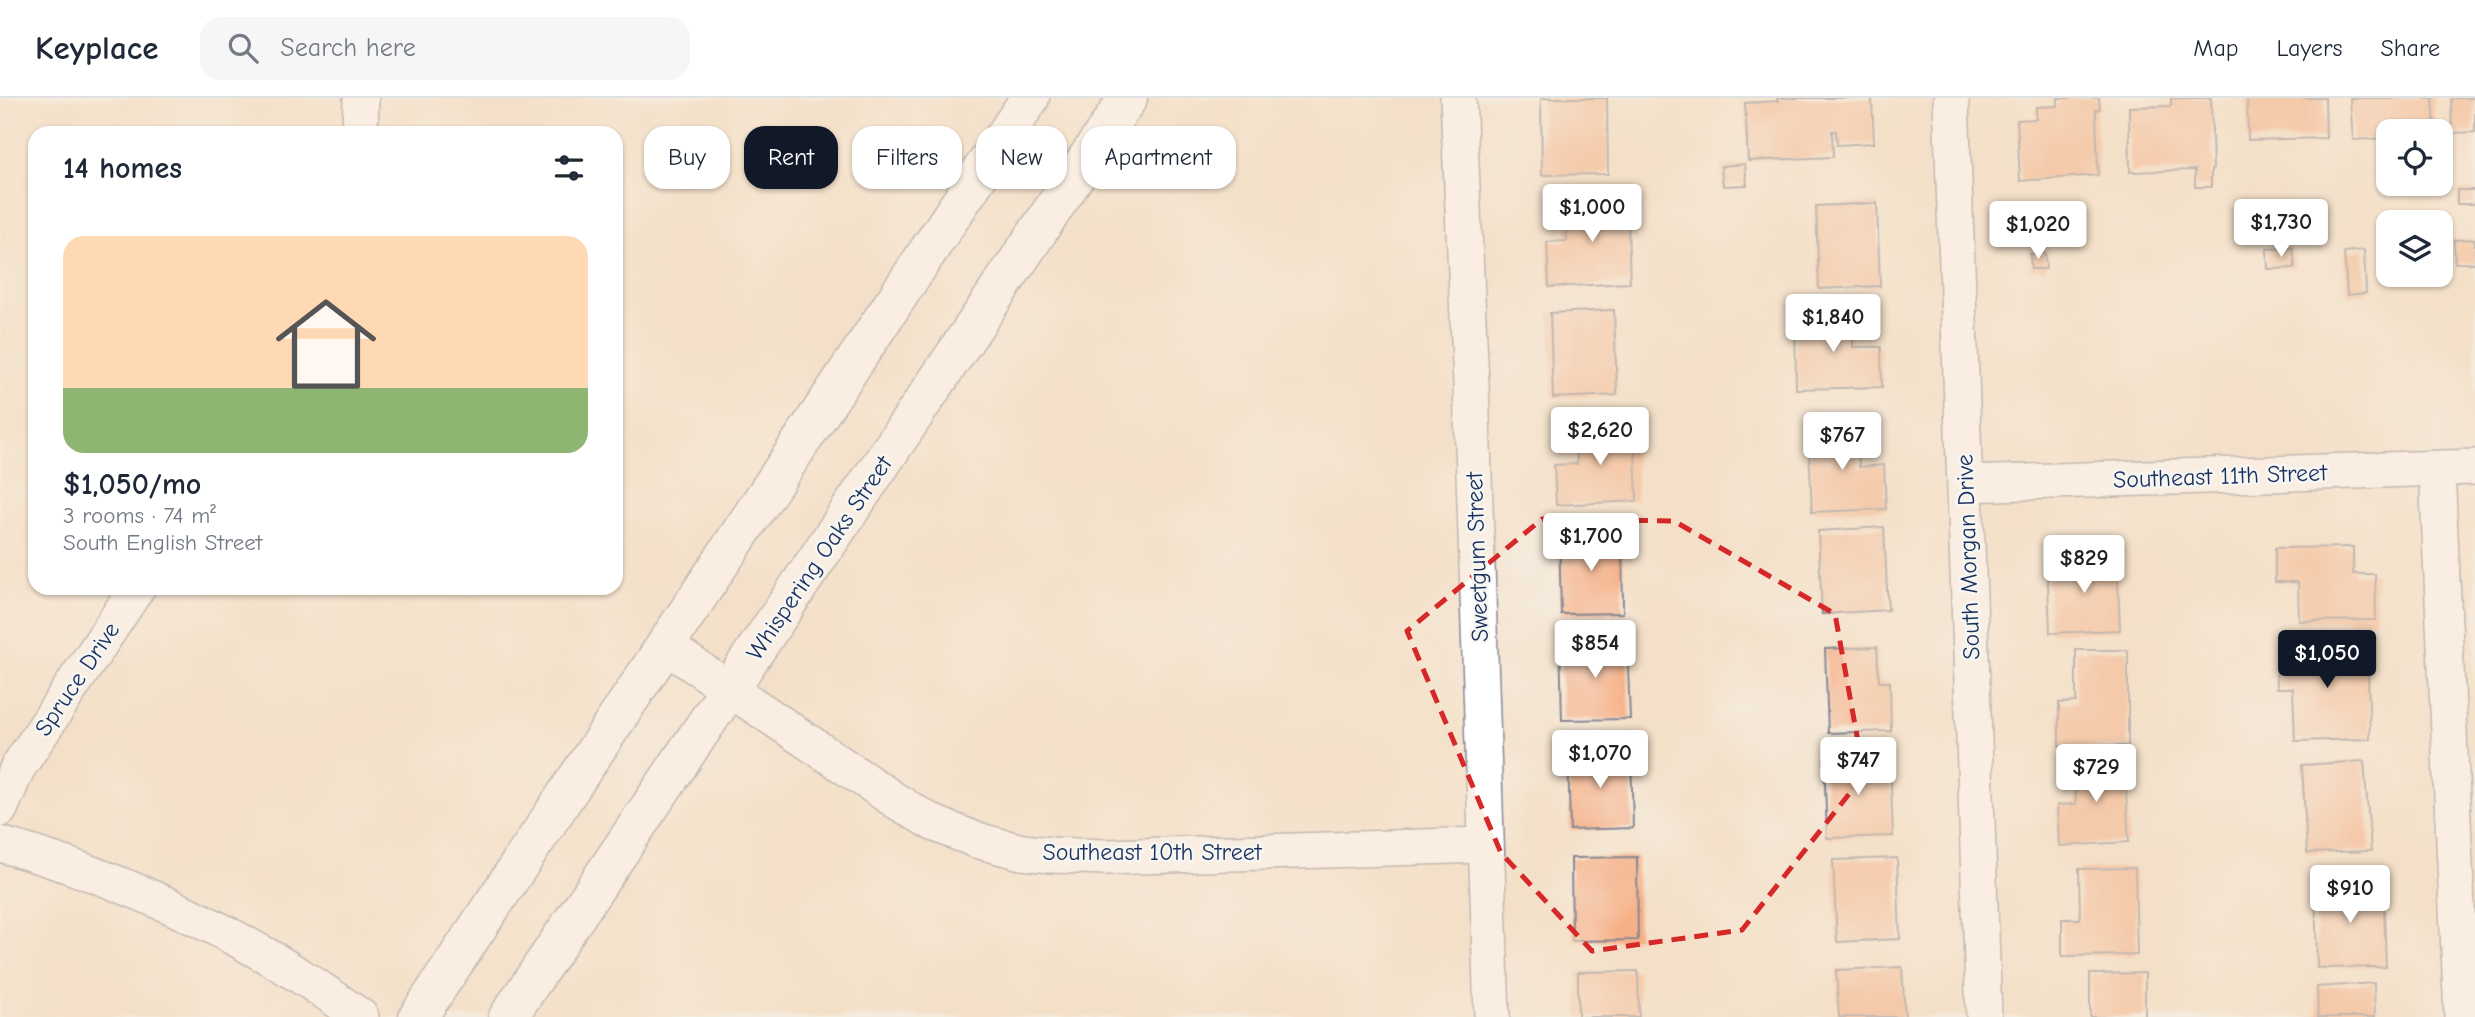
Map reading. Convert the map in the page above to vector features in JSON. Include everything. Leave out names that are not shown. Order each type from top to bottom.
[{"type":"street","points":[[360,126],[361,98]]},
{"type":"street","points":[[418,1017],[667,647],[1030,98]]},
{"type":"street","name":"Whispering Oaks Street","points":[[508,1017],[1128,98]]},
{"type":"street","name":"Sweetgum Street","points":[[1458,98],[1472,398],[1492,1017]]},
{"type":"street","name":"South Morgan Drive","points":[[1951,98],[1984,1017]]},
{"type":"street","name":"Southeast 11th Street","points":[[1965,484],[2475,467]]},
{"type":"street","points":[[2437,468],[2462,1017]]},
{"type":"street","name":"Spruce Drive","points":[[0,809],[17,769],[132,595]]},
{"type":"street","name":"Southeast 10th Street","points":[[667,647],[896,801],[933,822],[976,839],[1022,852],[1105,857],[1485,845]]},
{"type":"street","points":[[0,844],[122,884],[198,920],[271,959],[360,1017]]},
{"type":"highlighted area","points":[[1542,519],[1674,521],[1835,614],[1864,775],[1742,930],[1592,951],[1501,853],[1407,631]]},
{"type":"building","points":[[1541,98],[1607,98],[1608,174],[1542,175]]},
{"type":"building","points":[[1777,98],[1872,98],[1874,143],[1837,145],[1836,131],[1832,131],[1833,157],[1748,161],[1745,103],[1778,101]]},
{"type":"building","points":[[2058,98],[2099,98],[2100,109],[2096,110],[2098,175],[2020,181],[2017,120],[2036,119],[2036,107],[2058,106]]},
{"type":"building","points":[[2171,98],[2211,98],[2211,187],[2195,187],[2195,170],[2130,172],[2129,107],[2171,106]]},
{"type":"building","points":[[2247,98],[2325,98],[2326,138],[2248,140]]},
{"type":"building","points":[[2350,98],[2433,98],[2434,119],[2376,119],[2376,139],[2353,140]]},
{"type":"building","points":[[2451,98],[2475,98],[2475,132],[2453,133]]},
{"type":"building","points":[[1745,164],[1747,185],[1723,186],[1721,166]]},
{"type":"building","points":[[2457,190],[2475,190],[2475,204],[2457,204]]},
{"type":"building","points":[[1627,195],[1630,283],[1549,287],[1547,242],[1567,241],[1565,198]]},
{"type":"building","points":[[1877,203],[1880,286],[1819,289],[1816,206]]},
{"type":"building","points":[[2076,221],[2077,236],[2048,237],[2048,223]]},
{"type":"building","points":[[2475,239],[2475,263],[2455,263],[2454,240]]},
{"type":"building","points":[[2293,248],[2295,268],[2268,269],[2267,249]]},
{"type":"building","points":[[2364,250],[2366,293],[2347,295],[2344,252]]},
{"type":"building","points":[[2045,253],[2046,269],[2031,269],[2030,254]]},
{"type":"building","points":[[1614,310],[1617,395],[1553,398],[1550,313]]},
{"type":"building","points":[[1853,313],[1853,347],[1881,347],[1882,387],[1796,389],[1795,314]]},
{"type":"building","points":[[1634,424],[1637,501],[1556,505],[1554,465],[1577,464],[1576,426]]},
{"type":"building","points":[[1857,425],[1859,467],[1884,465],[1886,509],[1812,512],[1808,427]]},
{"type":"building","points":[[1884,527],[1888,610],[1822,614],[1818,531]]},
{"type":"building","points":[[1622,532],[1623,613],[1561,614],[1559,533]]},
{"type":"building","points":[[2353,547],[2353,574],[2375,574],[2376,620],[2299,621],[2298,582],[2275,582],[2275,548]]},
{"type":"building","points":[[2117,557],[2120,630],[2050,633],[2047,560]]},
{"type":"building","points":[[1627,640],[1630,719],[1562,720],[1560,641]]},
{"type":"building","points":[[2367,643],[2370,739],[2295,741],[2293,688],[2277,688],[2276,646]]},
{"type":"building","points":[[1877,647],[1879,682],[1890,682],[1891,731],[1828,733],[1825,649]]},
{"type":"building","points":[[2076,650],[2128,650],[2128,746],[2059,746],[2059,703],[2076,702]]},
{"type":"building","points":[[1631,750],[1633,828],[1570,830],[1568,752]]},
{"type":"building","points":[[1890,756],[1893,836],[1827,838],[1824,758]]},
{"type":"building","points":[[2124,756],[2129,842],[2059,846],[2057,805],[2076,804],[2074,759]]},
{"type":"building","points":[[2364,761],[2371,851],[2307,853],[2302,765]]},
{"type":"building","points":[[1637,857],[1638,940],[1572,941],[1571,858]]},
{"type":"building","points":[[1897,858],[1900,939],[1837,942],[1833,860]]},
{"type":"building","points":[[2135,868],[2137,955],[2062,956],[2062,919],[2080,919],[2079,869]]},
{"type":"building","points":[[2383,882],[2386,967],[2317,968],[2315,883]]},
{"type":"building","points":[[1902,967],[1905,1017],[1839,1017],[1836,970]]},
{"type":"building","points":[[1638,971],[1639,1017],[1578,1017],[1578,972]]},
{"type":"building","points":[[2145,973],[2145,1017],[2090,1017],[2090,974]]},
{"type":"building","points":[[2374,983],[2375,1017],[2318,1017],[2317,987]]}]
